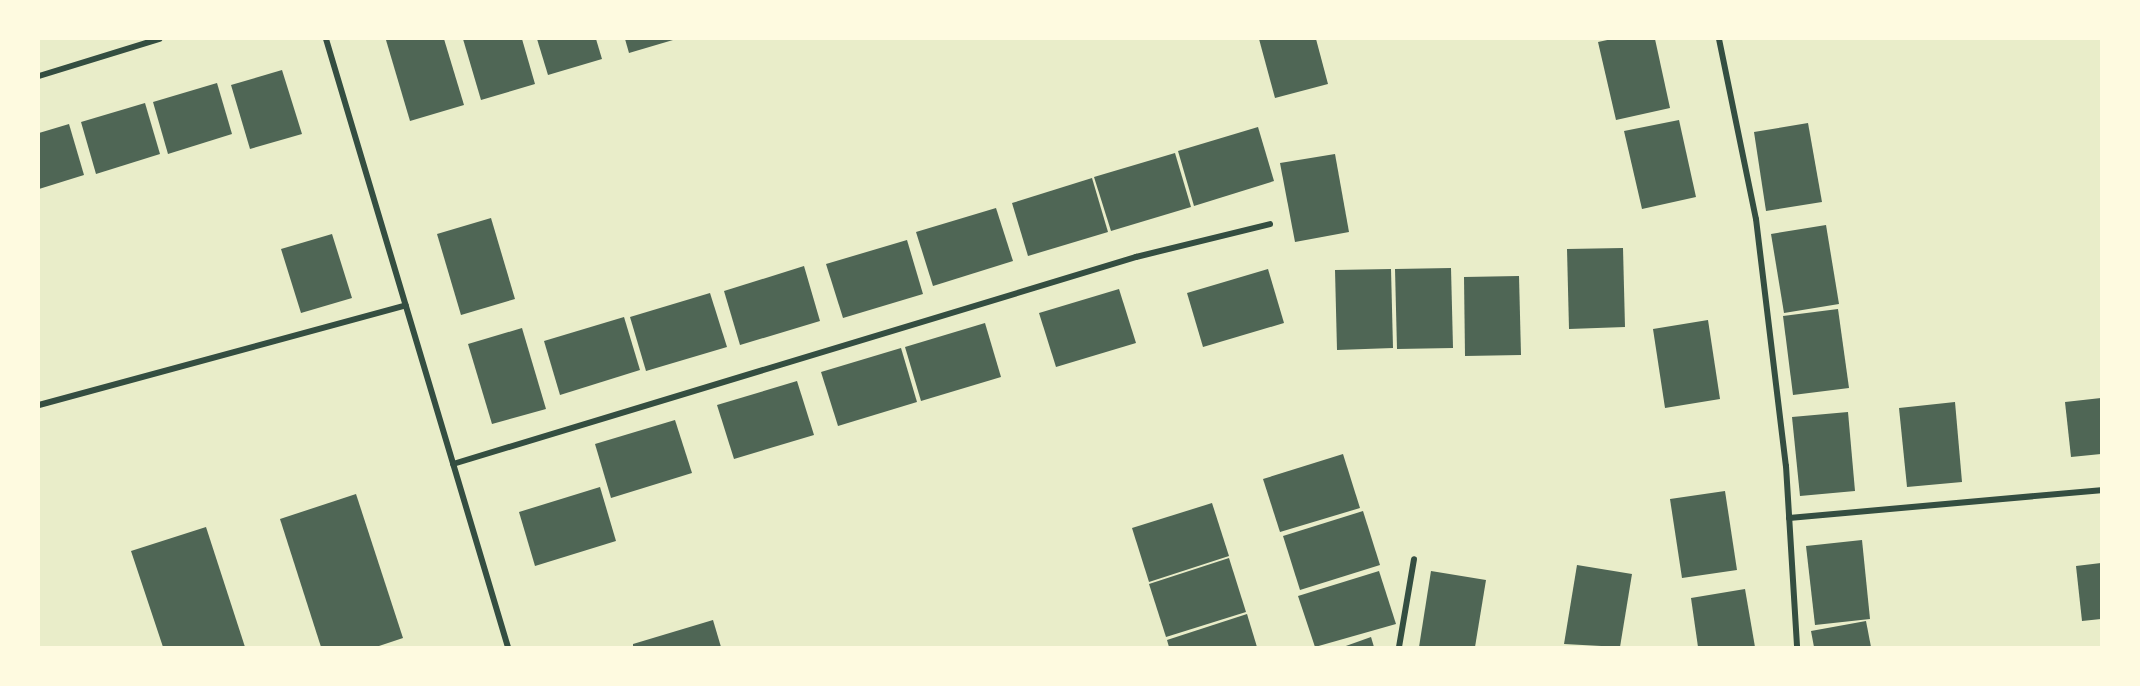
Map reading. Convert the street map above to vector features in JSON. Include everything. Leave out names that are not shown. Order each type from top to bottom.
[{"type":"street","points":[[39,76],[159,39]]},
{"type":"street","points":[[326,39],[508,647]]},
{"type":"street","points":[[1719,39],[1756,219],[1789,518],[1797,647]]},
{"type":"street","points":[[453,464],[1136,257],[1270,225]]},
{"type":"street","points":[[39,405],[406,305]]},
{"type":"street","points":[[1789,518],[2101,490]]},
{"type":"street","points":[[1399,647],[1414,559]]},
{"type":"building","points":[[444,39],[464,105],[410,121],[386,40]]},
{"type":"building","points":[[463,39],[522,39],[535,84],[481,100]]},
{"type":"building","points":[[537,39],[596,39],[602,59],[548,75]]},
{"type":"building","points":[[625,39],[673,39],[673,40],[629,53]]},
{"type":"building","points":[[1259,39],[1316,39],[1328,84],[1275,98]]},
{"type":"building","points":[[1612,39],[1655,39],[1670,108],[1616,120],[1598,42]]},
{"type":"building","points":[[282,70],[302,134],[250,149],[231,85]]},
{"type":"building","points":[[217,83],[232,134],[168,154],[153,102]]},
{"type":"building","points":[[145,103],[160,154],[96,174],[81,122]]},
{"type":"building","points":[[1679,120],[1696,197],[1642,209],[1624,131]]},
{"type":"building","points":[[1808,123],[1822,202],[1766,211],[1754,132]]},
{"type":"building","points":[[69,124],[84,175],[39,189],[39,133]]},
{"type":"building","points":[[1258,127],[1274,181],[1194,206],[1178,151]]},
{"type":"building","points":[[1175,153],[1191,207],[1111,231],[1094,177]]},
{"type":"building","points":[[1335,154],[1349,232],[1295,242],[1280,163]]},
{"type":"building","points":[[1092,178],[1108,232],[1028,256],[1012,203]]},
{"type":"building","points":[[996,208],[1013,261],[933,286],[916,232]]},
{"type":"building","points":[[491,218],[515,299],[461,315],[437,234]]},
{"type":"building","points":[[1826,225],[1839,304],[1784,313],[1771,234]]},
{"type":"building","points":[[332,234],[352,298],[301,313],[281,249]]},
{"type":"building","points":[[907,240],[923,294],[843,318],[826,264]]},
{"type":"building","points":[[1623,248],[1625,327],[1569,329],[1567,249]]},
{"type":"building","points":[[804,266],[820,321],[740,345],[724,291]]},
{"type":"building","points":[[1451,268],[1453,348],[1397,349],[1395,269]]},
{"type":"building","points":[[1268,269],[1284,323],[1203,347],[1187,293]]},
{"type":"building","points":[[1391,269],[1393,348],[1337,350],[1335,270]]},
{"type":"building","points":[[1519,276],[1521,355],[1465,356],[1464,277]]},
{"type":"building","points":[[1119,289],[1136,343],[1056,367],[1039,313]]},
{"type":"building","points":[[710,293],[727,347],[646,371],[630,317]]},
{"type":"building","points":[[1838,309],[1849,388],[1793,395],[1783,316]]},
{"type":"building","points":[[624,317],[640,370],[560,395],[544,341]]},
{"type":"building","points":[[1708,320],[1720,399],[1665,408],[1653,329]]},
{"type":"building","points":[[985,323],[1001,377],[921,401],[905,347]]},
{"type":"building","points":[[522,328],[546,409],[492,424],[468,344]]},
{"type":"building","points":[[901,348],[917,402],[838,426],[821,372]]},
{"type":"building","points":[[797,381],[814,435],[734,459],[717,405]]},
{"type":"building","points":[[2101,398],[2101,454],[2071,457],[2065,402]]},
{"type":"building","points":[[1955,402],[1962,482],[1907,487],[1899,408]]},
{"type":"building","points":[[1848,412],[1855,491],[1800,496],[1792,417]]},
{"type":"building","points":[[675,420],[692,473],[611,498],[595,444]]},
{"type":"building","points":[[1343,454],[1360,508],[1280,532],[1263,479]]},
{"type":"building","points":[[600,487],[616,541],[535,566],[519,512]]},
{"type":"building","points":[[1725,491],[1737,570],[1682,578],[1670,499]]},
{"type":"building","points":[[356,494],[403,638],[376,647],[321,647],[280,519]]},
{"type":"building","points":[[1212,503],[1229,556],[1149,582],[1132,528]]},
{"type":"building","points":[[1363,511],[1380,565],[1300,590],[1283,536]]},
{"type":"building","points":[[206,527],[245,647],[163,647],[131,551]]},
{"type":"building","points":[[1862,540],[1870,619],[1815,625],[1806,546]]},
{"type":"building","points":[[1229,558],[1246,612],[1166,637],[1149,584]]},
{"type":"building","points":[[2101,563],[2101,619],[2082,621],[2076,566]]},
{"type":"building","points":[[1577,565],[1632,574],[1620,647],[1564,644]]},
{"type":"building","points":[[1379,571],[1396,624],[1315,647],[1298,596]]},
{"type":"building","points":[[1431,571],[1486,580],[1475,647],[1419,647]]},
{"type":"building","points":[[1745,589],[1755,647],[1698,647],[1691,598]]},
{"type":"building","points":[[1247,614],[1257,647],[1169,647],[1167,640]]},
{"type":"building","points":[[713,620],[721,647],[633,647],[633,644]]},
{"type":"building","points":[[1866,621],[1871,647],[1814,647],[1811,631]]},
{"type":"building","points":[[1371,637],[1374,647],[1343,647]]}]
